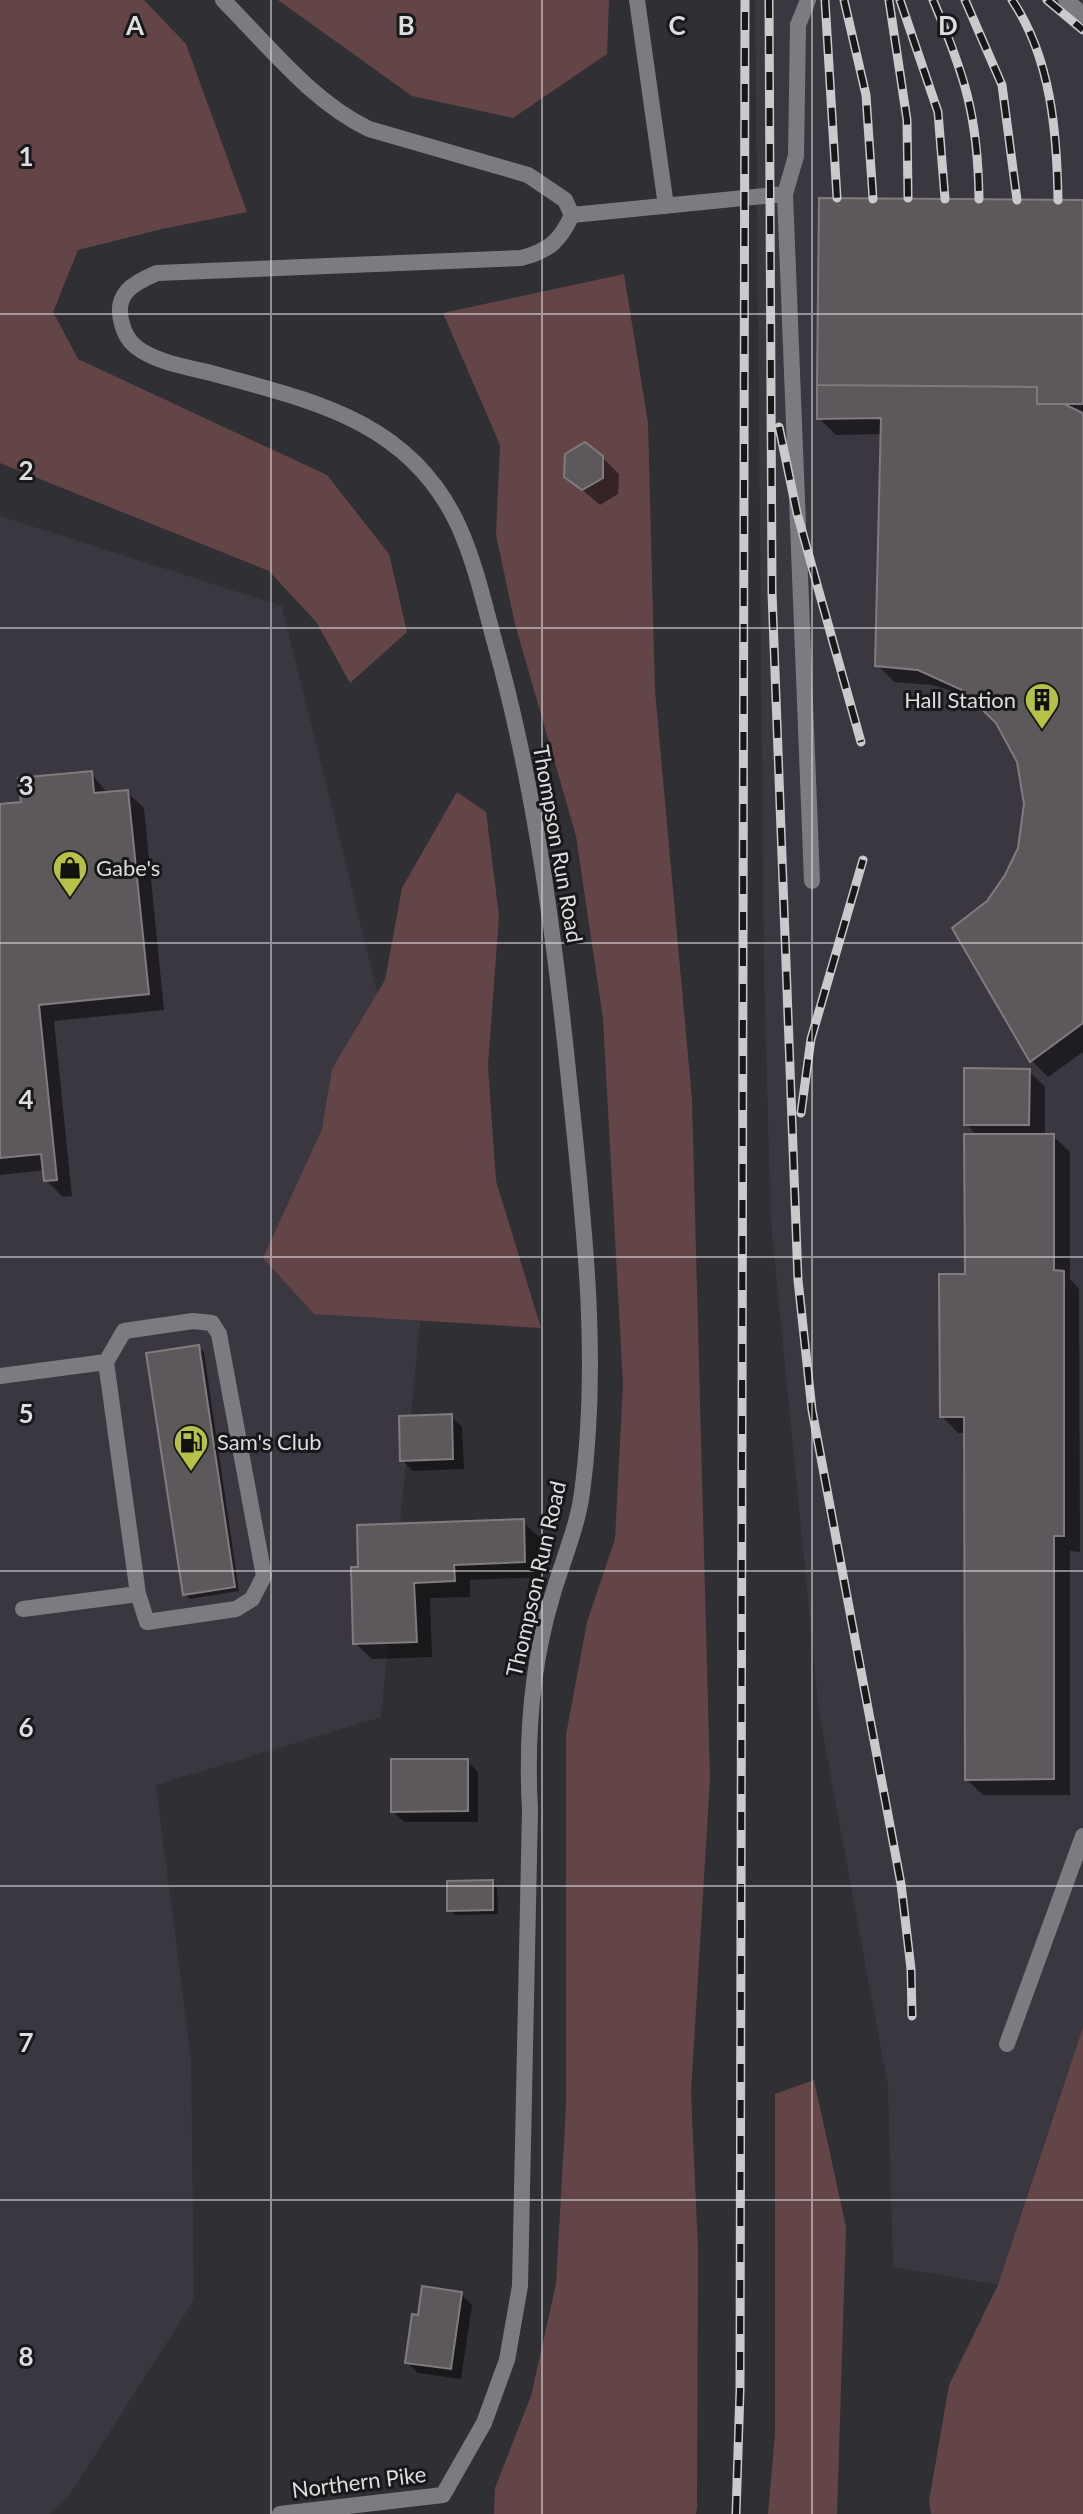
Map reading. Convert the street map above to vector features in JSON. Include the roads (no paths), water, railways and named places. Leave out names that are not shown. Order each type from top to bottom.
[{"type":"street","points":[[223,0],[313,91],[344,117],[369,129],[528,175],[565,200],[572,215],[785,194]]},
{"type":"street","points":[[637,0],[666,206]]},
{"type":"street","points":[[808,0],[798,25],[796,156],[785,194],[812,881]]},
{"type":"street","points":[[1066,0],[1083,15]]},
{"type":"street","name":"Thompson Run Road","points":[[443,2495],[484,2423],[507,2360],[520,2286],[529,1711],[551,1599],[582,1494],[587,1413],[588,1261],[559,986],[541,853],[507,687],[468,548],[446,498],[416,463],[358,420],[303,398],[170,362],[136,348],[125,334],[119,315],[121,297],[134,283],[157,273],[521,258],[543,252],[561,239],[572,215]]},
{"type":"street","points":[[193,1321],[212,1323],[219,1334],[264,1576],[252,1599],[236,1609],[147,1622],[138,1594],[106,1362],[124,1331],[193,1321]]},
{"type":"street","points":[[0,1376],[106,1362]]},
{"type":"street","points":[[23,1609],[138,1594]]},
{"type":"street","points":[[1007,2044],[1083,1836]]},
{"type":"street","name":"Northern Pike","points":[[280,2514],[443,2495]]},
{"type":"railway","points":[[736,2514],[740,2390],[745,0]]},
{"type":"railway","points":[[769,0],[772,592],[798,1280],[812,1410],[901,1884],[911,1969],[912,2016]]},
{"type":"railway","points":[[825,0],[837,198]]},
{"type":"railway","points":[[844,0],[866,95],[873,199]]},
{"type":"railway","points":[[889,0],[907,120],[908,198]]},
{"type":"railway","points":[[900,0],[938,112],[945,199]]},
{"type":"railway","points":[[933,0],[954,51],[968,97],[976,144],[979,199]]},
{"type":"railway","points":[[965,0],[1002,85],[1017,200]]},
{"type":"railway","points":[[1012,0],[1036,46],[1049,96],[1056,148],[1058,200]]},
{"type":"railway","points":[[1047,0],[1083,30]]},
{"type":"railway","points":[[779,427],[797,513],[861,742]]},
{"type":"railway","points":[[801,1113],[811,1039],[863,860]]},
{"type":"place","name":"Hall Station","points":[[1042,731]]},
{"type":"place","name":"Gabe's","points":[[70,899]]},
{"type":"place","name":"Sam's Club","points":[[191,1473]]}]
